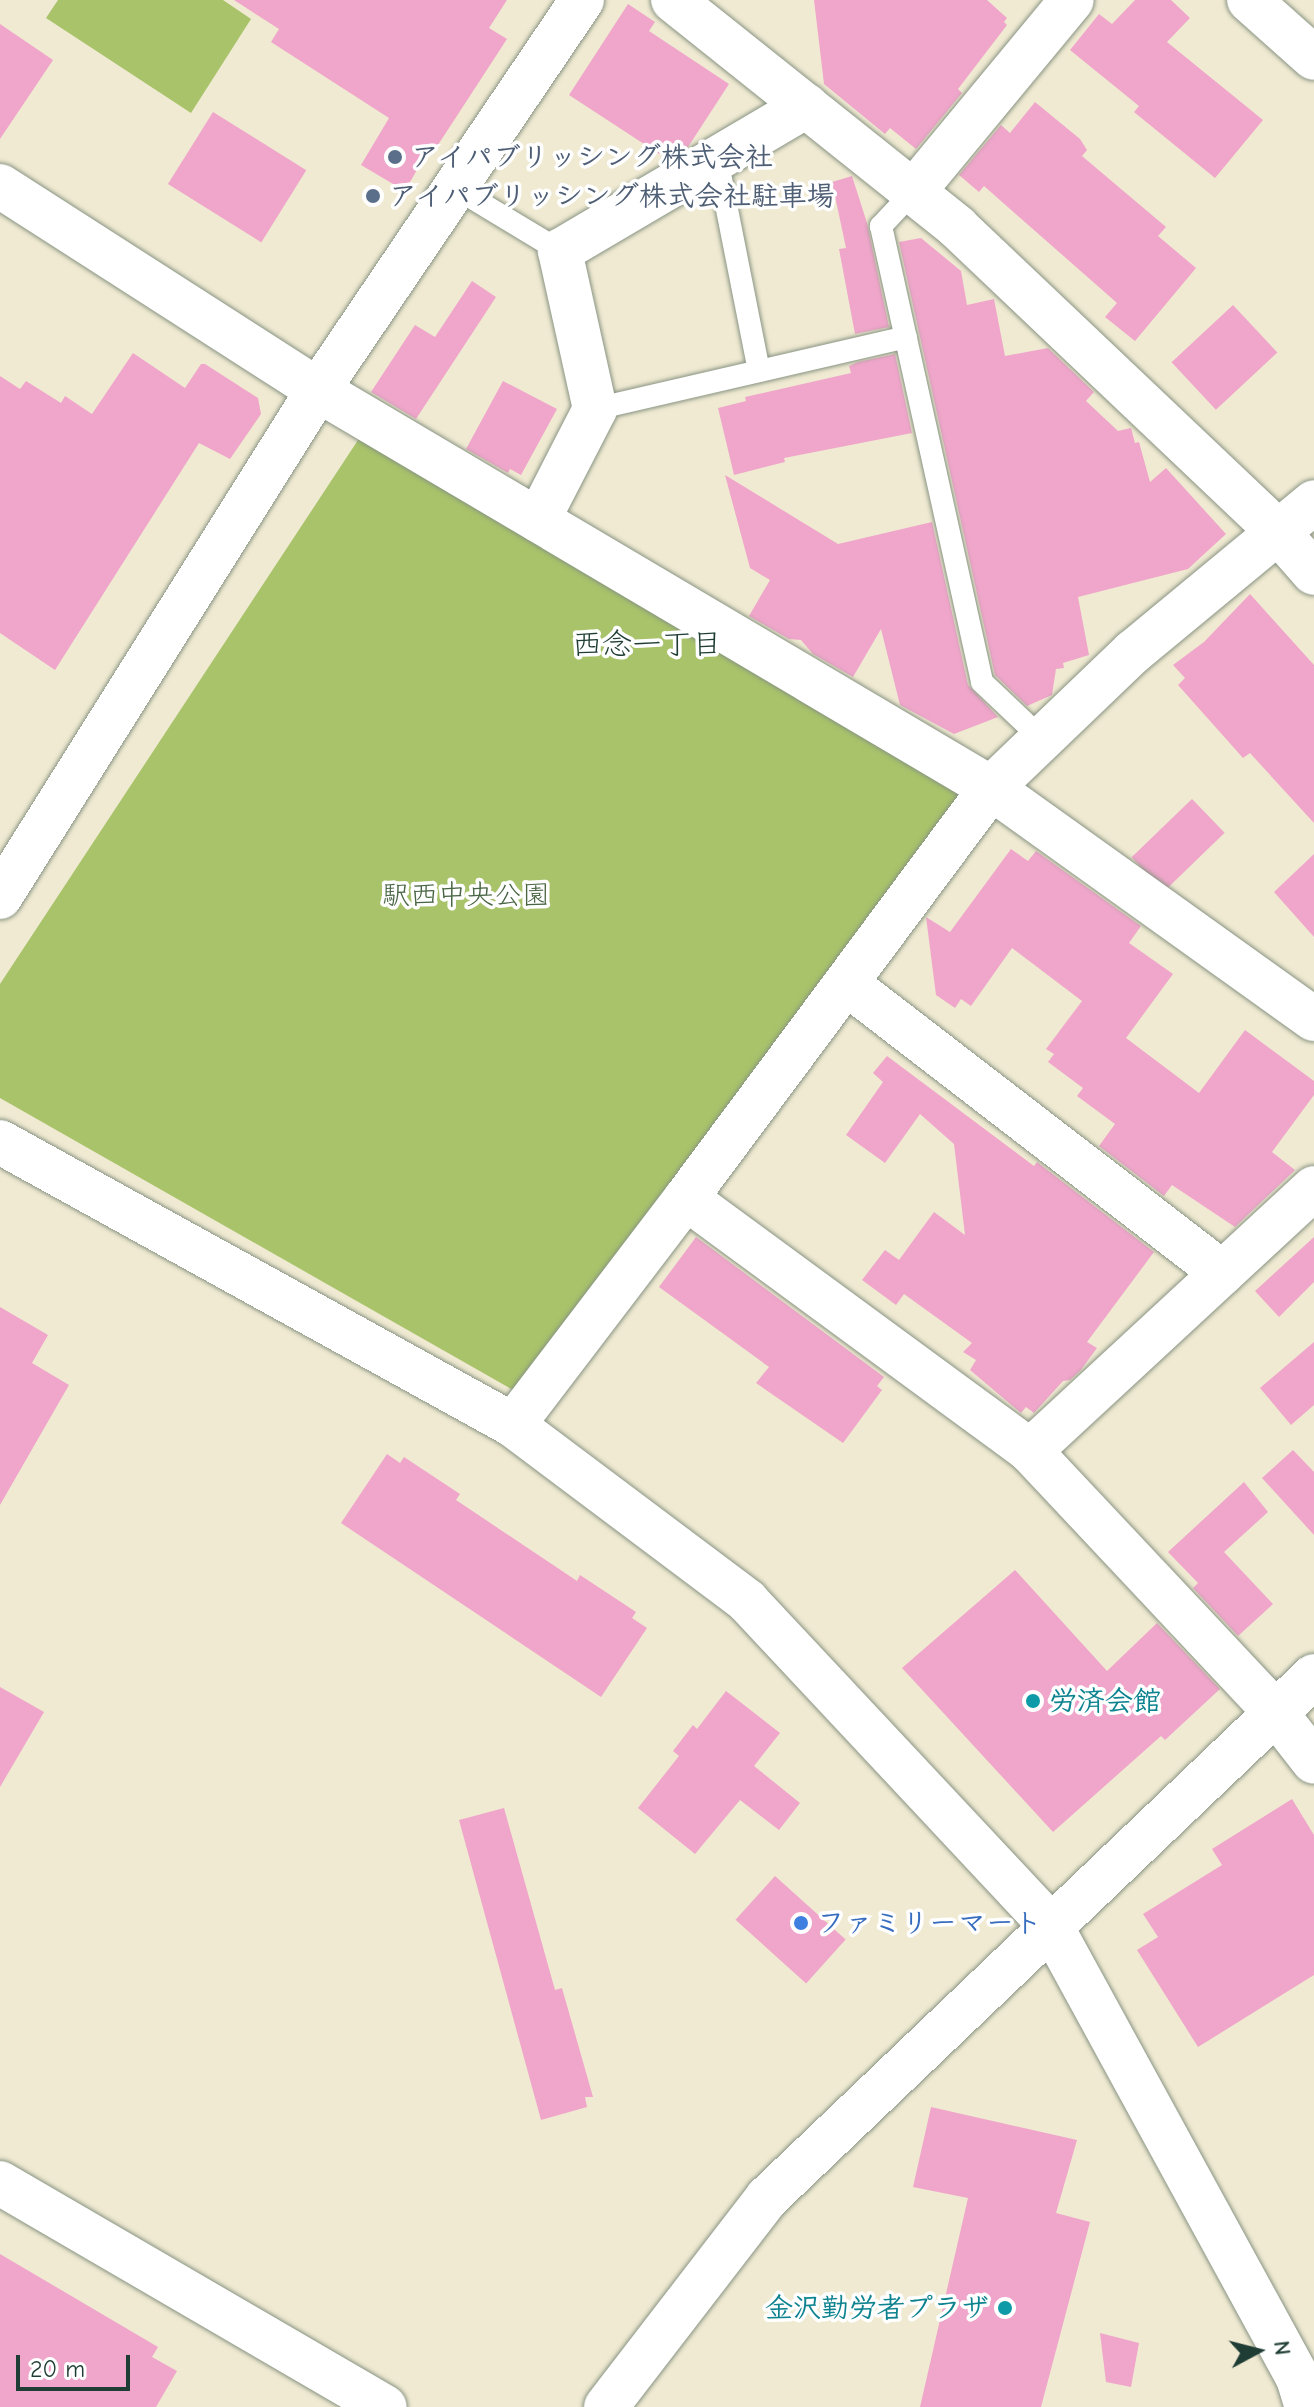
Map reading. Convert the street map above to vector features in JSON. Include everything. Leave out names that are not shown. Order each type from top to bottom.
[{"type":"street","points":[[0,897],[318,390],[582,0]]},
{"type":"street","points":[[673,0],[957,227],[1279,533],[1314,573]]},
{"type":"street","points":[[913,192],[1072,0]]},
{"type":"street","points":[[1249,0],[1314,58]]},
{"type":"street","points":[[538,520],[595,409],[560,251],[806,106]]},
{"type":"street","points":[[0,186],[318,390],[991,788],[1314,1019]]},
{"type":"street","points":[[513,1425],[991,788],[1133,652],[1314,502]]},
{"type":"street","points":[[846,983],[1222,1273]]},
{"type":"street","points":[[0,1142],[513,1425],[747,1601],[1051,1926],[1306,2387]]},
{"type":"street","points":[[1030,1451],[1314,1188]]},
{"type":"street","points":[[686,1198],[1030,1451],[1275,1712],[1314,1762]]},
{"type":"street","points":[[606,2407],[767,2198],[1314,1676]]},
{"type":"street","points":[[0,2183],[385,2407]]},
{"type":"lane","points":[[717,159],[759,371]]},
{"type":"lane","points":[[454,187],[560,251]]},
{"type":"lane","points":[[913,192],[881,226],[982,682],[1042,739]]},
{"type":"lane","points":[[595,409],[906,337]]},
{"type":"green space","points":[[58,0],[223,0],[251,19],[191,113],[46,18]]},
{"type":"green space","name":"駅西中央公園","points":[[362,434],[973,793],[513,1390],[0,1098],[0,984]]},
{"type":"building","points":[[234,0],[507,0],[489,28],[507,39],[436,148],[431,145],[405,191],[361,165],[389,118],[271,42],[279,29]]},
{"type":"building","points":[[814,0],[987,0],[1007,18],[1004,22],[1007,25],[958,89],[962,93],[916,149],[890,128],[885,134],[824,84]]},
{"type":"building","points":[[1135,0],[1171,0],[1190,18],[1167,42],[1263,120],[1215,178],[1134,112],[1139,106],[1070,50],[1099,14],[1112,24]]},
{"type":"building","points":[[628,4],[655,22],[649,31],[729,84],[688,147],[667,159],[569,95]]},
{"type":"building","points":[[0,24],[53,60],[0,139]]},
{"type":"building","points":[[1035,102],[1080,139],[1087,150],[1082,156],[1166,227],[1158,236],[1196,268],[1135,341],[1105,317],[1117,303],[984,186],[979,192],[959,175],[1001,125],[1010,133]]},
{"type":"building","points":[[213,112],[306,170],[261,242],[168,184]]},
{"type":"building","points":[[852,176],[867,223],[889,327],[855,334],[839,249],[846,248],[832,182]]},
{"type":"building","points":[[921,238],[961,271],[967,305],[994,299],[1005,356],[1048,348],[1094,392],[1086,401],[1118,431],[1131,428],[1135,443],[1139,442],[1150,482],[1166,468],[1226,534],[1188,569],[1078,597],[1089,655],[1063,663],[1064,668],[1056,669],[1052,695],[1027,706],[995,675],[899,242]]},
{"type":"building","points":[[472,281],[496,297],[416,419],[371,392],[415,325],[435,337]]},
{"type":"building","points":[[1233,305],[1277,353],[1216,410],[1172,362]]},
{"type":"building","points":[[133,353],[185,388],[201,364],[205,364],[258,398],[261,414],[230,459],[199,443],[55,670],[0,633],[0,376],[20,389],[26,381],[61,403],[65,396],[92,414]]},
{"type":"building","points":[[895,354],[912,433],[784,458],[785,462],[734,475],[718,408],[746,401],[745,397],[851,373],[849,366],[858,362]]},
{"type":"building","points":[[503,381],[557,409],[521,475],[510,469],[508,473],[466,449]]},
{"type":"building","points":[[725,475],[838,544],[932,522],[968,685],[998,717],[954,734],[900,705],[881,629],[853,677],[813,654],[801,640],[789,639],[749,616],[770,580],[750,568]]},
{"type":"building","points":[[1250,594],[1314,665],[1314,823],[1250,753],[1243,758],[1178,685],[1185,678],[1173,665],[1204,642]]},
{"type":"building","points":[[1192,799],[1225,833],[1164,891],[1132,857]]},
{"type":"building","points":[[1011,849],[1028,861],[1036,851],[1141,926],[1129,943],[1173,974],[1126,1038],[1199,1093],[1245,1030],[1314,1081],[1314,1095],[1272,1152],[1295,1170],[1235,1227],[1172,1185],[1164,1196],[1099,1146],[1115,1124],[1077,1096],[1083,1088],[1048,1062],[1054,1054],[1046,1049],[1082,1001],[1012,948],[971,1006],[961,999],[955,1008],[936,995],[926,917],[950,932]]},
{"type":"building","points":[[1314,854],[1314,937],[1274,892]]},
{"type":"building","points":[[887,1056],[1034,1166],[1037,1162],[1154,1252],[1087,1342],[1097,1348],[1080,1371],[1070,1380],[1063,1381],[1034,1413],[1026,1407],[1021,1413],[970,1370],[976,1360],[963,1352],[972,1343],[904,1294],[896,1305],[862,1280],[885,1250],[899,1260],[934,1212],[965,1235],[954,1144],[920,1114],[885,1163],[846,1135],[883,1082],[873,1073]]},
{"type":"building","points":[[696,1237],[884,1377],[877,1386],[882,1390],[843,1443],[756,1383],[769,1367],[659,1287]]},
{"type":"building","points":[[1314,1237],[1314,1282],[1279,1317],[1255,1291]]},
{"type":"building","points":[[0,1307],[48,1335],[32,1363],[69,1385],[0,1505]]},
{"type":"building","points":[[1314,1342],[1314,1405],[1291,1425],[1260,1388]]},
{"type":"building","points":[[1293,1450],[1314,1472],[1314,1535],[1262,1478]]},
{"type":"building","points":[[387,1454],[400,1463],[404,1457],[460,1494],[456,1500],[577,1581],[580,1575],[636,1612],[632,1618],[647,1628],[601,1697],[341,1523]]},
{"type":"building","points":[[1244,1482],[1268,1512],[1224,1552],[1273,1604],[1238,1636],[1193,1588],[1198,1583],[1168,1552]]},
{"type":"building","name":"労済会館","points":[[1015,1570],[1107,1671],[1157,1623],[1220,1689],[1165,1740],[1161,1736],[1053,1832],[902,1668]]},
{"type":"building","points":[[0,1687],[44,1712],[0,1787]]},
{"type":"building","points":[[726,1691],[780,1733],[754,1766],[800,1803],[779,1830],[740,1800],[695,1854],[638,1808],[679,1756],[673,1751],[693,1725],[697,1729]]},
{"type":"building","points":[[1292,1799],[1314,1835],[1314,1975],[1198,2047],[1137,1950],[1158,1937],[1143,1914],[1222,1865],[1212,1849]]},
{"type":"building","points":[[504,1808],[555,1990],[562,1988],[593,2097],[585,2097],[587,2107],[541,2120],[459,1820]]},
{"type":"building","points":[[775,1876],[846,1940],[806,1983],[736,1920]]},
{"type":"building","name":"金沢勤労者プラザ","points":[[931,2107],[1077,2140],[1056,2213],[1090,2222],[1041,2407],[920,2407],[968,2198],[913,2187]]},
{"type":"building","points":[[0,2254],[158,2347],[152,2357],[177,2371],[156,2407],[0,2407]]},
{"type":"building","points":[[1100,2333],[1139,2343],[1131,2387],[1106,2382]]},
{"type":"place","name":"アイパブリッシング株式会社","points":[[395,157]]},
{"type":"place","name":"アイパブリッシング株式会社駐車場","points":[[373,196]]},
{"type":"place","name":"労済会館","points":[[1033,1701]]},
{"type":"place","name":"ファミリーマート","points":[[801,1923]]},
{"type":"place","name":"金沢勤労者プラザ","points":[[1005,2308]]},
{"type":"district","name":"西念一丁目","points":[[647,645]]}]
